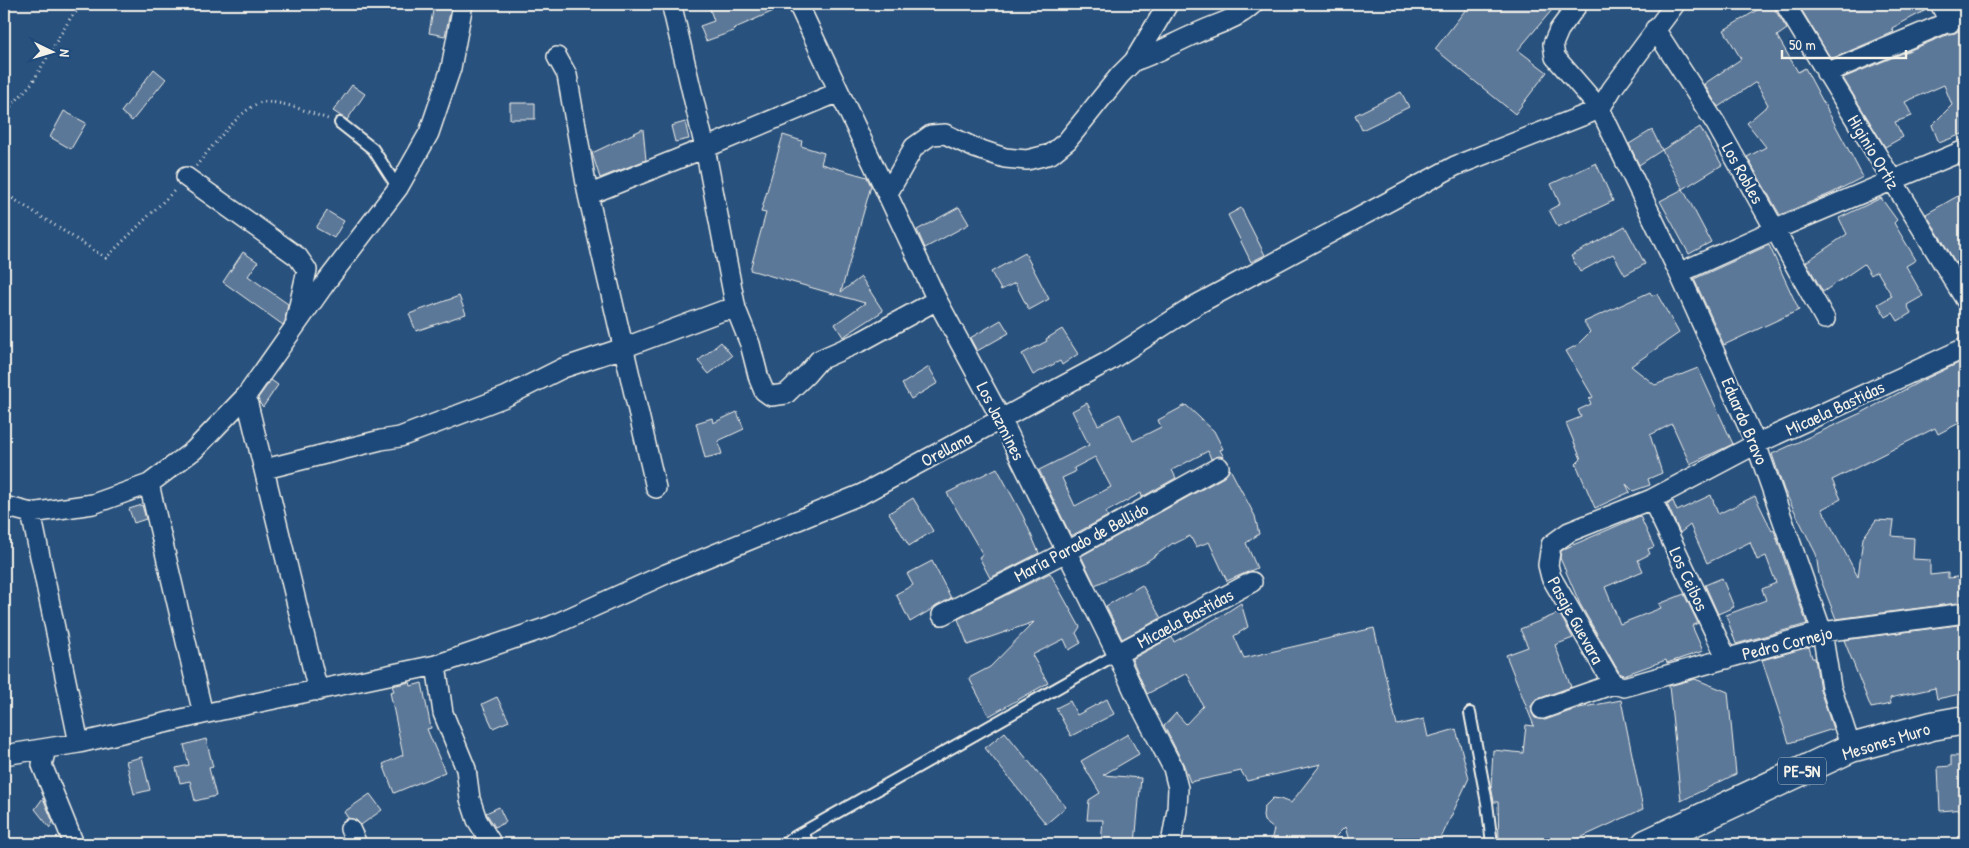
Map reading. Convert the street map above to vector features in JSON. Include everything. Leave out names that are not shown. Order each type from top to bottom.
[{"type":"highway","name":"Mesones Muro","points":[[1646,844],[1851,748],[1932,726],[1965,720]]},
{"type":"street","points":[[4,506],[31,513],[93,504],[149,484],[194,450],[246,396],[294,327],[398,188],[429,133],[451,68],[463,4]]},
{"type":"street","name":"Los Jazmines","points":[[798,4],[937,300],[1001,419],[1173,768],[1178,788],[1178,810],[1171,844]]},
{"type":"street","points":[[888,193],[914,147],[931,135],[946,134],[975,148],[1005,158],[1027,160],[1051,154],[1067,141],[1120,74],[1134,60],[1168,4]]},
{"type":"street","points":[[1134,60],[1157,53],[1195,34],[1241,15],[1253,4]]},
{"type":"street","name":"Eduardo Bravo","points":[[1578,4],[1559,30],[1553,44],[1555,57],[1600,109],[1680,273],[1756,444],[1822,632],[1831,687],[1851,748]]},
{"type":"street","points":[[1600,109],[1612,89],[1675,4]]},
{"type":"street","name":"Higinio Ortiz","points":[[1785,4],[1965,299]]},
{"type":"street","points":[[1826,73],[1958,19],[1940,4]]},
{"type":"street","points":[[673,11],[706,148],[736,309],[750,344],[764,391],[771,396],[786,394],[819,360],[862,341],[937,300]]},
{"type":"street","name":"Los Robles","points":[[1655,29],[1716,124],[1825,319]]},
{"type":"street","points":[[558,57],[568,75],[588,195],[656,488]]},
{"type":"street","points":[[588,195],[839,92]]},
{"type":"street","name":"Orellana","points":[[4,755],[79,743],[203,714],[436,665],[551,626],[666,574],[862,494],[1109,361],[1196,305],[1455,166],[1600,109]]},
{"type":"street","points":[[1680,273],[1774,230],[1965,150]]},
{"type":"street","points":[[186,177],[298,257],[307,270],[294,327]]},
{"type":"street","points":[[264,469],[400,437],[506,396],[563,368],[722,311],[736,309]]},
{"type":"street","name":"Micaela Bastidas","points":[[1569,532],[1652,498],[1756,444],[1965,348]]},
{"type":"street","points":[[246,396],[318,691]]},
{"type":"street","name":"María Parado de Bellido","points":[[942,615],[1066,552],[1219,467]]},
{"type":"street","points":[[149,484],[203,714]]},
{"type":"street","name":"Los Ceibos","points":[[1652,498],[1726,659]]},
{"type":"street","points":[[31,513],[79,743]]},
{"type":"street","name":"Pasaje Guevara","points":[[1569,532],[1551,546],[1548,565],[1551,577],[1613,684]]},
{"type":"street","name":"Micaela Bastidas","points":[[1117,654],[1252,582]]},
{"type":"street","name":"Pedro Cornejo","points":[[1542,709],[1613,684],[1624,687],[1822,632],[1965,613]]},
{"type":"street","points":[[436,665],[443,713],[466,769],[470,799],[477,820],[492,844]]},
{"type":"street","points":[[46,749],[42,765],[74,844]]},
{"type":"lane","points":[[340,123],[373,149],[398,188]]},
{"type":"lane","points":[[782,844],[1117,654]]},
{"type":"lane","points":[[1470,713],[1489,812],[1492,844]]},
{"type":"lane","points":[[802,832],[808,844]]},
{"type":"path","points":[[4,10],[18,4]]},
{"type":"path","points":[[4,114],[32,84],[71,17],[84,4]]},
{"type":"path","points":[[4,193],[106,258],[186,177],[248,108],[264,101],[296,108],[340,123]]},
{"type":"building","points":[[708,4],[787,5],[733,29],[734,31],[706,41],[700,26],[714,21]]},
{"type":"building","points":[[1470,4],[1557,4],[1518,50],[1547,72],[1515,114],[1435,49]]},
{"type":"building","points":[[1767,4],[1774,4],[1775,10],[1787,29],[1777,36],[1798,72],[1805,68],[1863,177],[1832,193],[1780,215],[1747,157],[1766,147],[1747,123],[1768,105],[1756,82],[1718,107],[1704,84],[1741,59],[1724,30]]},
{"type":"building","points":[[1798,4],[1929,4],[1930,8],[1892,28],[1894,32],[1831,59]]},
{"type":"building","points":[[434,5],[451,8],[445,36],[429,33]]},
{"type":"building","points":[[1965,27],[1965,133],[1939,143],[1932,125],[1952,105],[1944,85],[1905,102],[1912,116],[1895,122],[1903,137],[1885,147],[1843,78],[1955,33]]},
{"type":"building","points":[[154,69],[166,79],[132,121],[121,112]]},
{"type":"building","points":[[352,85],[365,94],[347,120],[333,111]]},
{"type":"building","points":[[1401,92],[1409,107],[1362,130],[1355,115]]},
{"type":"building","points":[[510,103],[535,103],[535,119],[510,119]]},
{"type":"building","points":[[64,111],[86,123],[71,149],[50,137]]},
{"type":"building","points":[[685,122],[689,139],[675,142],[671,126]]},
{"type":"building","points":[[1700,127],[1722,165],[1683,189],[1662,150]]},
{"type":"building","points":[[643,129],[646,160],[600,178],[592,153]]},
{"type":"building","points":[[1652,130],[1662,150],[1639,165],[1629,144]]},
{"type":"building","points":[[783,135],[802,141],[801,146],[824,153],[821,164],[867,177],[871,186],[841,292],[861,277],[883,311],[843,337],[835,324],[865,303],[750,270],[766,213],[761,212]]},
{"type":"building","points":[[1596,163],[1613,201],[1558,227],[1549,210],[1560,204],[1551,184]]},
{"type":"building","points":[[1683,189],[1711,242],[1689,254],[1660,201]]},
{"type":"building","points":[[1965,192],[1965,278],[1926,214]]},
{"type":"building","points":[[1881,198],[1897,220],[1894,223],[1916,260],[1906,266],[1923,296],[1907,305],[1911,313],[1898,321],[1893,313],[1886,317],[1878,304],[1892,296],[1877,271],[1871,275],[1864,264],[1823,292],[1806,262],[1847,234],[1839,218]]},
{"type":"building","points":[[959,207],[969,224],[925,248],[917,230]]},
{"type":"building","points":[[1241,208],[1265,255],[1251,262],[1228,215]]},
{"type":"building","points":[[327,211],[344,221],[334,238],[316,228]]},
{"type":"building","points":[[1625,226],[1645,264],[1625,275],[1613,254],[1580,272],[1571,256]]},
{"type":"building","points":[[1769,245],[1799,310],[1724,345],[1694,279]]},
{"type":"building","points":[[243,252],[258,262],[248,276],[288,304],[283,325],[223,282]]},
{"type":"building","points":[[1025,253],[1049,299],[1029,310],[1015,283],[1001,290],[991,272]]},
{"type":"building","points":[[1650,292],[1652,296],[1657,294],[1679,333],[1631,366],[1655,385],[1698,368],[1733,444],[1690,464],[1672,424],[1650,435],[1662,473],[1648,479],[1650,485],[1633,491],[1626,484],[1630,492],[1595,508],[1576,464],[1581,459],[1566,423],[1581,417],[1578,410],[1591,404],[1589,399],[1593,397],[1566,351],[1577,345],[1590,332],[1584,322]]},
{"type":"building","points":[[459,296],[466,314],[416,331],[409,314]]},
{"type":"building","points":[[1001,320],[1009,333],[977,351],[970,338]]},
{"type":"building","points":[[1062,329],[1078,354],[1062,365],[1060,361],[1033,375],[1022,354],[1047,341],[1046,339]]},
{"type":"building","points":[[721,342],[732,356],[709,374],[698,361]]},
{"type":"building","points":[[1965,360],[1965,420],[1938,434],[1935,428],[1832,480],[1841,499],[1822,509],[1858,577],[1863,538],[1876,520],[1894,521],[1892,536],[1914,538],[1913,559],[1930,560],[1930,575],[1948,573],[1948,578],[1965,576],[1965,602],[1836,619],[1819,575],[1816,554],[1784,490],[1772,454],[1863,412]]},
{"type":"building","points":[[929,367],[938,383],[911,399],[902,384]]},
{"type":"building","points":[[271,380],[278,385],[263,407],[258,398]]},
{"type":"building","points":[[1087,403],[1098,425],[1120,414],[1133,441],[1161,427],[1158,420],[1186,405],[1214,431],[1223,449],[1220,450],[1224,457],[1219,456],[1211,459],[1208,451],[1172,470],[1176,478],[1142,497],[1141,493],[1106,512],[1108,516],[1071,536],[1039,470],[1089,445],[1072,411]],"holes":[[[1095,457],[1111,487],[1075,506],[1062,478],[1075,472],[1074,468]]]},
{"type":"building","points":[[737,412],[744,429],[718,441],[722,454],[705,458],[696,423],[712,418],[713,423]]},
{"type":"building","points":[[997,468],[1023,516],[1039,553],[990,578],[979,557],[983,555],[947,493]]},
{"type":"building","points":[[1230,469],[1255,516],[1259,534],[1246,543],[1257,568],[1227,581],[1209,542],[1196,547],[1190,536],[1173,543],[1146,562],[1095,585],[1081,556],[1224,477]]},
{"type":"building","points":[[1711,495],[1718,514],[1755,496],[1772,531],[1774,530],[1807,624],[1736,644],[1726,615],[1766,600],[1762,589],[1776,583],[1766,556],[1757,560],[1750,542],[1707,563],[1690,525],[1680,533],[1667,504],[1673,501],[1677,511]]},
{"type":"building","points":[[913,498],[933,531],[909,546],[889,513]]},
{"type":"building","points":[[142,505],[146,519],[134,523],[129,509]]},
{"type":"building","points":[[1640,516],[1654,547],[1648,549],[1650,554],[1638,560],[1643,571],[1605,587],[1620,624],[1661,608],[1659,604],[1684,594],[1698,623],[1692,626],[1703,651],[1667,663],[1666,660],[1624,675],[1620,674],[1580,604],[1560,558],[1561,551],[1566,548]]},
{"type":"building","points":[[932,561],[951,598],[910,622],[896,594],[913,585],[907,574]]},
{"type":"building","points":[[1050,573],[1080,627],[1076,633],[1081,643],[1069,650],[1064,639],[1032,655],[1048,683],[989,716],[969,678],[990,667],[1034,622],[968,645],[958,619]]},
{"type":"building","points":[[1722,578],[1734,607],[1718,614],[1705,585]]},
{"type":"building","points":[[1142,585],[1161,618],[1122,639],[1106,606]]},
{"type":"building","points":[[1241,603],[1248,627],[1234,636],[1244,658],[1374,628],[1397,725],[1424,719],[1428,737],[1456,729],[1469,778],[1442,836],[1434,841],[1436,844],[1350,844],[1345,827],[1328,844],[1270,844],[1274,829],[1264,821],[1264,807],[1273,798],[1291,803],[1321,764],[1247,781],[1241,771],[1190,782],[1183,763],[1164,726],[1176,713],[1186,724],[1203,706],[1187,673],[1147,694],[1132,659],[1172,637],[1174,642]]},
{"type":"building","points":[[1559,613],[1573,638],[1555,645],[1571,687],[1538,699],[1531,706],[1532,713],[1535,718],[1545,720],[1579,708],[1621,700],[1643,809],[1567,844],[1499,844],[1498,802],[1494,802],[1491,786],[1493,750],[1523,753],[1526,725],[1534,726],[1506,655],[1528,647],[1520,629]]},
{"type":"building","points":[[1965,624],[1965,693],[1937,699],[1935,688],[1890,698],[1891,704],[1871,708],[1844,640]]},
{"type":"building","points":[[1809,647],[1812,658],[1815,658],[1820,690],[1833,729],[1789,743],[1762,660]]},
{"type":"building","points":[[1695,679],[1728,692],[1736,774],[1681,801],[1669,686]]},
{"type":"building","points":[[410,682],[411,686],[422,683],[431,728],[427,729],[445,772],[394,793],[383,764],[403,755],[390,692],[394,691],[392,686]]},
{"type":"building","points":[[497,697],[509,721],[493,728],[482,704]]},
{"type":"building","points":[[1107,699],[1114,714],[1071,736],[1056,708],[1070,701],[1077,715]]},
{"type":"building","points":[[1005,732],[1066,807],[1046,824],[985,748]]},
{"type":"building","points":[[1128,734],[1139,754],[1103,775],[1141,778],[1135,844],[1101,844],[1103,820],[1087,820],[1089,800],[1100,793],[1081,761]]},
{"type":"building","points":[[206,739],[213,767],[209,768],[216,796],[195,801],[190,781],[180,783],[176,768],[189,765],[184,745]]},
{"type":"building","points":[[1951,756],[1965,756],[1965,809],[1940,811],[1938,767],[1951,766]]},
{"type":"building","points":[[142,757],[150,790],[134,794],[126,761]]},
{"type":"building","points":[[370,794],[382,810],[361,825],[356,820],[348,818],[344,812]]},
{"type":"building","points":[[43,798],[53,822],[50,828],[35,809]]},
{"type":"building","points":[[499,807],[506,822],[495,827],[486,813]]}]
